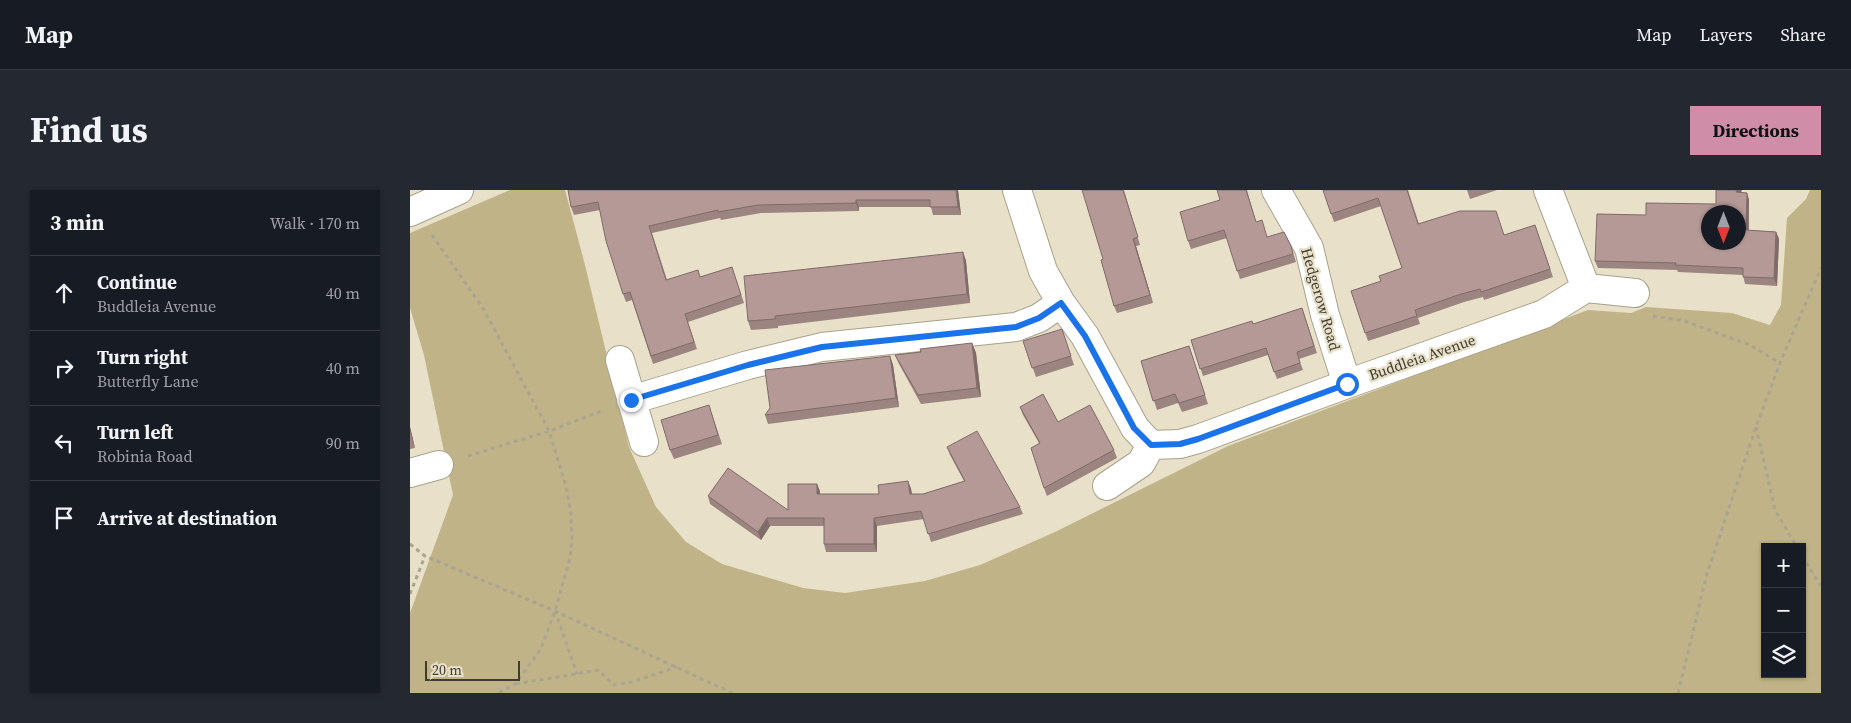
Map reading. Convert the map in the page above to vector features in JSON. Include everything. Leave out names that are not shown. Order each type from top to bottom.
[{"type":"street","points":[[414,210],[459,190]]},
{"type":"street","points":[[1017,190],[1043,271],[1061,303],[1085,336],[1134,428],[1151,445],[1141,463],[1107,486]]},
{"type":"street","name":"Hedgerow Road","points":[[1276,190],[1309,248],[1324,315],[1347,384]]},
{"type":"street","points":[[1548,190],[1586,288],[1635,293]]},
{"type":"street","name":"Buddleia Avenue","points":[[1151,445],[1180,444],[1198,439],[1544,314],[1586,288]]},
{"type":"street","points":[[631,400],[748,365],[822,347],[1016,327],[1039,318],[1061,303]]},
{"type":"street","points":[[620,360],[644,442]]},
{"type":"street","points":[[410,473],[439,465]]},
{"type":"path","points":[[414,210],[484,310],[549,431],[566,486],[571,515],[570,558],[555,611],[541,649],[515,684]]},
{"type":"path","points":[[1678,693],[1707,574],[1756,427],[1780,363],[1821,268]]},
{"type":"path","points":[[1652,316],[1686,321],[1750,345],[1780,363]]},
{"type":"path","points":[[439,465],[549,431],[631,400]]},
{"type":"path","points":[[1756,427],[1775,510],[1794,543]]},
{"type":"path","points":[[410,544],[425,556],[555,611],[732,693]]},
{"type":"path","points":[[410,594],[425,556]]},
{"type":"path","points":[[1806,562],[1821,586]]},
{"type":"path","points":[[555,611],[578,674]]},
{"type":"path","points":[[498,693],[515,684],[598,670],[614,685],[632,682],[677,667]]},
{"type":"shaded area","points":[[510,190],[565,190],[629,447],[656,507],[686,542],[722,564],[803,588],[845,593],[925,581],[980,565],[1055,532],[1228,446],[1588,310],[1631,313],[1646,307],[1732,313],[1770,325],[1781,305],[1787,218],[1806,199],[1810,190],[1821,190],[1821,693],[410,693],[410,613],[453,495],[424,355],[410,308],[410,233]]},
{"type":"building","points":[[568,190],[956,190],[958,207],[930,207],[930,200],[856,200],[856,203],[758,205],[718,212],[718,210],[649,226],[666,280],[698,270],[700,277],[732,267],[741,295],[685,314],[694,342],[651,356],[630,292],[623,294],[606,241],[598,202],[571,207]]},
{"type":"building","points":[[1082,190],[1123,190],[1138,237],[1133,239],[1150,295],[1114,306],[1101,260],[1103,259]]},
{"type":"building","points":[[1217,190],[1246,190],[1256,222],[1262,220],[1267,237],[1284,232],[1293,254],[1237,271],[1224,230],[1188,241],[1180,212],[1220,200]]},
{"type":"building","points":[[1323,190],[1407,190],[1418,224],[1460,211],[1496,211],[1504,235],[1535,225],[1550,269],[1481,292],[1480,289],[1461,294],[1415,310],[1417,316],[1365,333],[1351,291],[1381,281],[1379,276],[1402,268],[1378,198],[1331,214]]},
{"type":"building","points":[[1716,190],[1737,190],[1736,192],[1747,193],[1746,230],[1776,232],[1774,278],[1743,277],[1743,268],[1675,265],[1676,263],[1595,261],[1597,214],[1646,215],[1646,203],[1716,204]]},
{"type":"building","points":[[963,252],[967,294],[775,316],[775,319],[748,321],[744,276]]},
{"type":"building","points":[[1302,308],[1314,346],[1297,352],[1300,363],[1274,372],[1266,348],[1200,369],[1191,340],[1252,321],[1253,324]]},
{"type":"building","points":[[1062,329],[1071,356],[1032,368],[1023,341]]},
{"type":"building","points":[[972,343],[977,388],[918,395],[895,355],[921,352],[920,349]]},
{"type":"building","points":[[1189,346],[1205,395],[1179,403],[1175,394],[1153,401],[1141,361]]},
{"type":"building","points":[[890,356],[896,398],[765,415],[770,408],[765,370]]},
{"type":"building","points":[[1043,394],[1058,422],[1090,405],[1114,450],[1044,488],[1031,448],[1040,443],[1020,407]]},
{"type":"building","points":[[709,405],[718,435],[670,450],[661,420]]},
{"type":"building","points":[[977,431],[1020,507],[928,534],[921,511],[874,518],[874,544],[824,544],[824,518],[767,518],[758,532],[708,496],[728,468],[788,510],[788,484],[817,484],[817,494],[879,494],[878,485],[908,481],[910,494],[923,494],[965,481],[947,447]]},
{"type":"route","points":[[631,400],[748,365],[822,347],[1016,327],[1039,318],[1061,303],[1085,336],[1134,428],[1151,445],[1180,444],[1198,439],[1347,384]]}]
